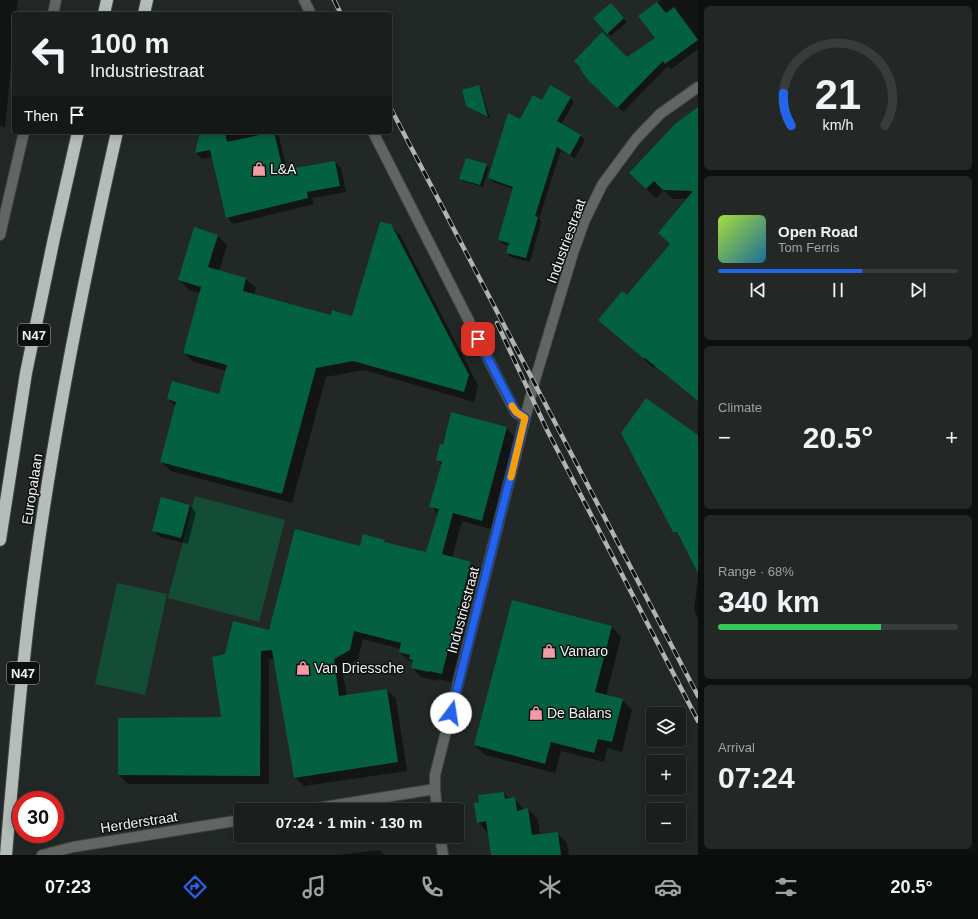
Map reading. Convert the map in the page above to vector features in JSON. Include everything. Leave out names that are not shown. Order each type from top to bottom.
[{"type":"highway","points":[[104,12],[107,0]]},
{"type":"highway","points":[[144,12],[147,0]]},
{"type":"highway","name":"Europalaan","points":[[0,540],[26,373],[78,134]]},
{"type":"highway","name":"Europalaan","points":[[6,855],[20,696],[31,600],[46,492],[65,381],[91,245],[117,134]]},
{"type":"street","points":[[53,12],[56,0]]},
{"type":"street","points":[[304,0],[310,12]]},
{"type":"street","name":"Industriestraat","points":[[436,803],[435,775],[525,418],[573,253],[584,222],[602,185],[636,139],[660,114],[698,87]]},
{"type":"street","points":[[0,235],[24,134]]},
{"type":"street","points":[[373,134],[506,394],[516,412],[525,418]]},
{"type":"street","points":[[348,803],[435,789]]},
{"type":"street","name":"Herderstraat","points":[[48,854],[73,847],[234,821]]},
{"type":"street","points":[[441,843],[443,855]]},
{"type":"green space","points":[[195,496],[285,520],[259,622],[168,598]]},
{"type":"green space","points":[[117,583],[167,594],[145,695],[95,684]]},
{"type":"building","points":[[657,2],[666,13],[674,7],[698,40],[665,64],[663,61],[617,108],[587,79],[580,69],[581,68],[574,61],[602,32],[627,57],[655,38],[638,16]]},
{"type":"building","points":[[611,3],[624,18],[607,34],[593,18]]},
{"type":"building","points":[[479,85],[488,117],[466,106],[462,90]]},
{"type":"building","points":[[550,85],[571,97],[557,121],[581,135],[570,155],[557,147],[535,216],[538,217],[526,258],[506,253],[509,243],[498,240],[513,187],[488,178],[508,113],[520,119],[533,95],[542,100]]},
{"type":"building","points":[[698,107],[698,401],[645,358],[644,359],[598,320],[622,291],[627,295],[670,244],[658,233],[693,191],[663,190],[654,181],[646,189],[629,173],[675,124]]},
{"type":"building","points":[[200,134],[225,134],[227,142],[265,134],[274,134],[283,170],[335,161],[340,186],[307,192],[308,198],[226,218],[210,150],[195,153]]},
{"type":"building","points":[[466,158],[487,164],[480,185],[459,179]]},
{"type":"building","points":[[380,222],[391,224],[469,375],[464,392],[353,361],[316,368],[282,494],[160,462],[176,402],[167,399],[172,381],[219,394],[227,365],[183,353],[201,287],[178,280],[194,227],[218,235],[208,267],[246,278],[243,291],[331,315],[332,310],[352,316]]},
{"type":"building","points":[[646,398],[698,435],[698,573],[677,532],[673,532],[621,433]]},
{"type":"building","points":[[451,412],[507,427],[482,521],[453,513],[442,554],[471,562],[442,674],[411,668],[413,660],[409,659],[410,655],[399,652],[401,643],[354,631],[350,650],[334,659],[339,696],[387,689],[398,762],[294,778],[272,650],[261,651],[260,776],[118,775],[118,718],[221,717],[212,657],[225,654],[233,621],[269,630],[295,529],[360,546],[363,534],[385,540],[384,542],[426,552],[439,509],[429,507],[442,462],[436,460],[440,444],[443,445]]},
{"type":"building","points":[[161,497],[190,505],[181,538],[152,531]]},
{"type":"building","points":[[512,600],[612,626],[595,692],[623,699],[612,742],[598,739],[594,753],[551,742],[545,764],[474,745]]},
{"type":"building","points":[[504,792],[505,799],[515,797],[517,811],[528,808],[532,835],[558,832],[561,855],[491,855],[486,821],[477,823],[474,803],[479,802],[478,795]]},
{"type":"railway","points":[[334,0],[340,12]]},
{"type":"railway","points":[[392,111],[698,696]]},
{"type":"railway","points":[[497,323],[547,430],[698,721]]},
{"type":"slow traffic","points":[[511,477],[525,418],[516,412],[512,406]]},
{"type":"place","name":"L&A","points":[[259,169]]},
{"type":"place","name":"Vamaro","points":[[549,651]]},
{"type":"place","name":"Van Driessche","points":[[303,668]]},
{"type":"place","name":"De Balans","points":[[536,713]]},
{"type":"route","points":[[451,713],[498,532],[525,418],[516,412],[478,339]]}]
